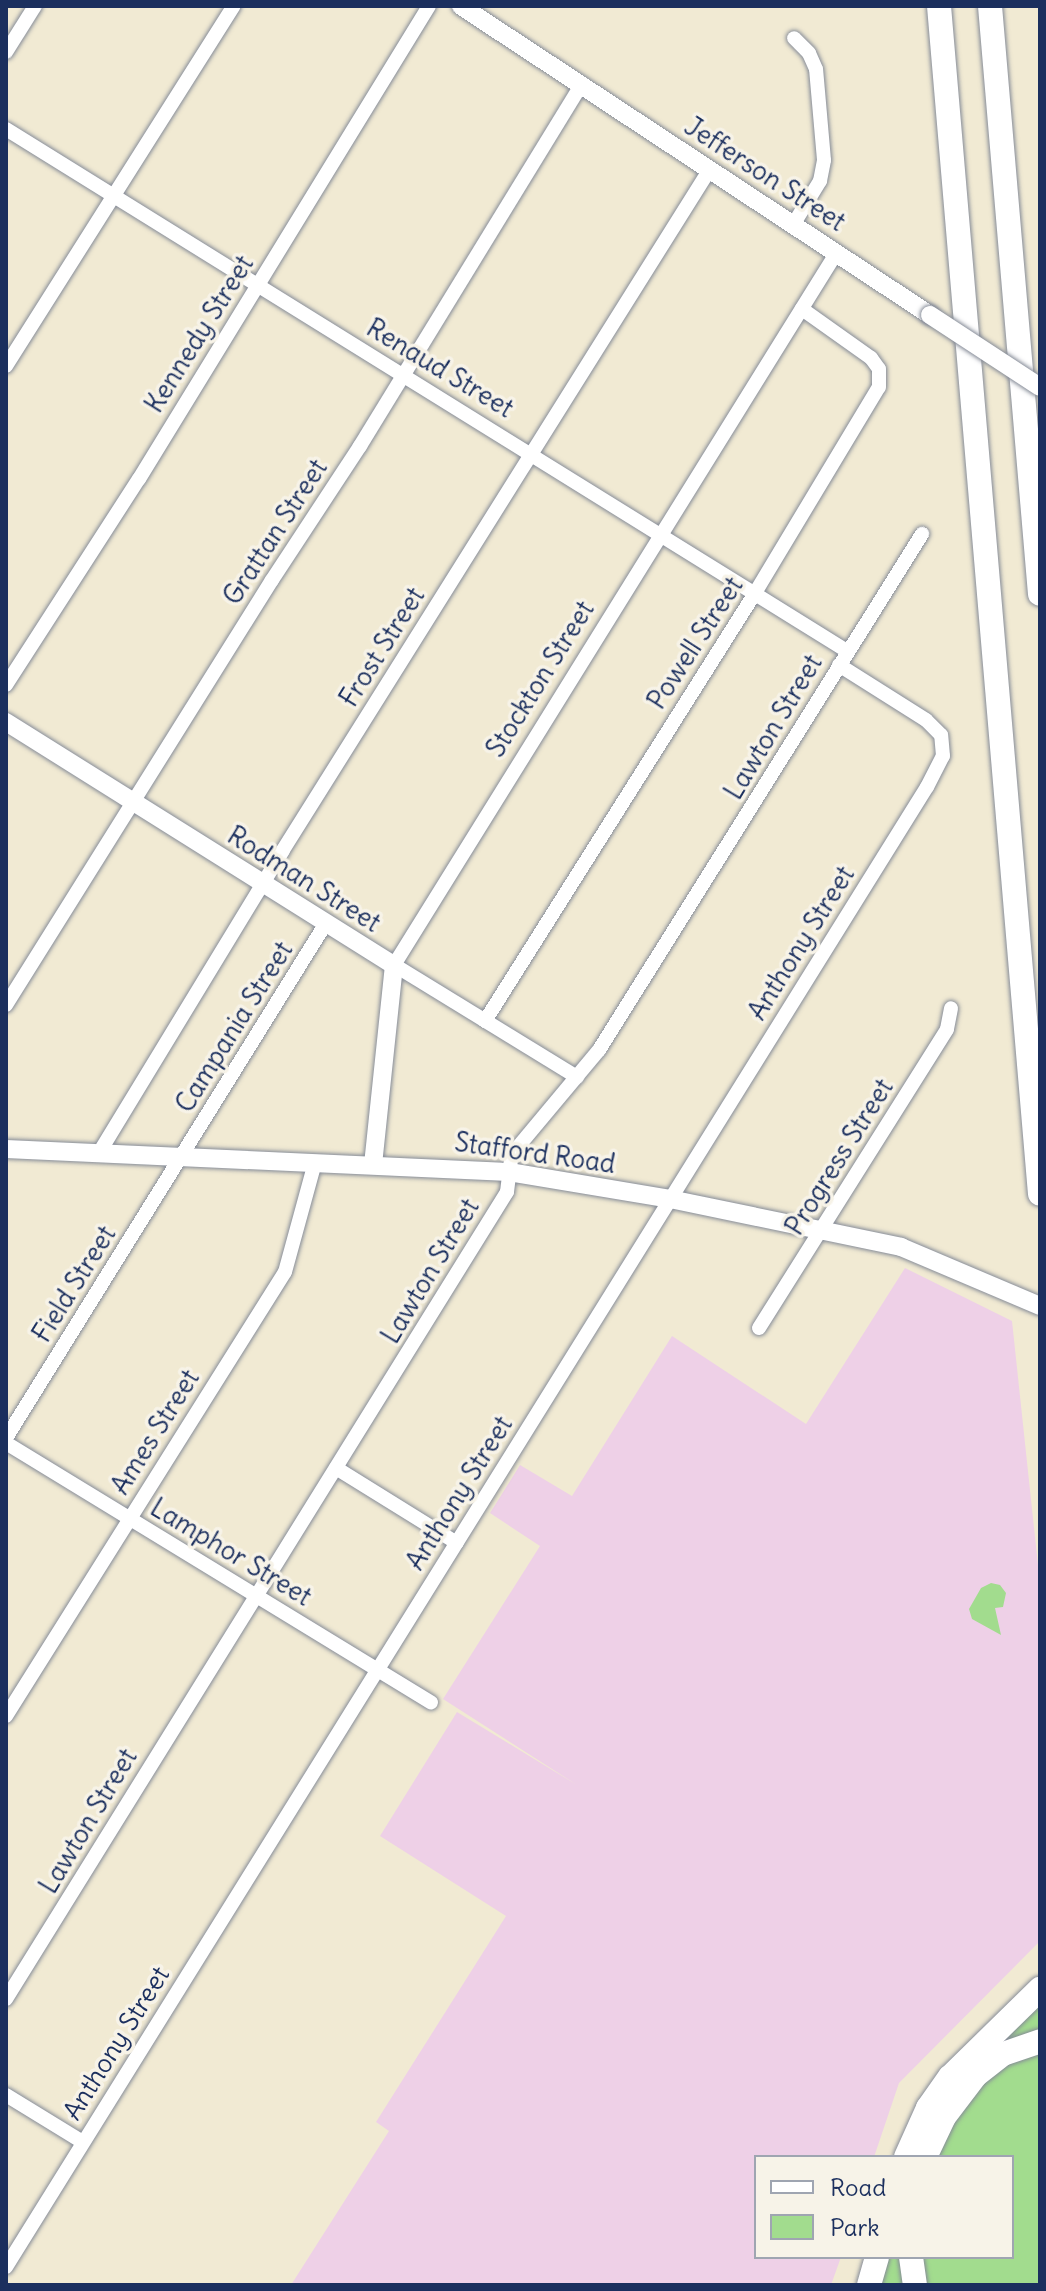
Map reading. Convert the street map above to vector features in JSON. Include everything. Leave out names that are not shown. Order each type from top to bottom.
[{"type":"highway","points":[[939,6],[1040,1194]]},
{"type":"highway","points":[[990,6],[1040,594]]},
{"type":"highway","points":[[907,2155],[924,2116],[950,2077],[1040,1989]]},
{"type":"highway","points":[[926,2155],[944,2117],[976,2075],[1003,2054],[1040,2041]]},
{"type":"highway","points":[[869,2285],[876,2259]]},
{"type":"highway","points":[[911,2259],[915,2285]]},
{"type":"street","points":[[6,52],[35,6]]},
{"type":"street","points":[[6,366],[234,6]]},
{"type":"street","name":"Kennedy Street","points":[[6,685],[429,6]]},
{"type":"street","name":"Jefferson Street","points":[[461,6],[1040,387]]},
{"type":"street","points":[[793,225],[820,181],[824,160],[816,69],[809,53],[794,38]]},
{"type":"street","name":"Grattan Street","points":[[6,1005],[404,374],[582,84]]},
{"type":"street","name":"Renaud Street","points":[[6,129],[755,593],[926,720],[943,742]]},
{"type":"street","name":"Frost Street","points":[[99,1153],[262,884],[710,169]]},
{"type":"street","name":"Stockton Street","points":[[373,1164],[394,965],[837,252]]},
{"type":"street","name":"Powell Street","points":[[485,1021],[871,406],[882,378],[871,358],[802,309]]},
{"type":"street","name":"Lawton Street","points":[[6,1999],[507,1192],[512,1154],[599,1050],[922,534]]},
{"type":"street","name":"Rodman Street","points":[[6,722],[262,884],[577,1077]]},
{"type":"street","name":"Anthony Street","points":[[6,2267],[81,2141],[927,787],[943,756],[943,742]]},
{"type":"street","name":"Campania Street","points":[[183,1156],[326,923]]},
{"type":"street","name":"Progress Street","points":[[759,1328],[947,1029],[951,1008]]},
{"type":"street","name":"Stafford Road","points":[[8,1153],[183,1156],[509,1172],[670,1199],[901,1247],[1040,1306]]},
{"type":"street","name":"Field Street","points":[[6,1440],[183,1156]]},
{"type":"street","name":"Ames Street","points":[[6,1716],[285,1272],[315,1162]]},
{"type":"street","name":"Lamphor Street","points":[[6,1440],[431,1702]]},
{"type":"street","points":[[336,1468],[457,1543]]},
{"type":"street","points":[[6,2095],[81,2141]]},
{"type":"shaded area","points":[[905,1268],[1012,1321],[1040,1584],[1040,1941],[899,2083],[875,2155],[754,2155],[754,2259],[840,2259],[831,2285],[291,2285],[389,2131],[376,2122],[506,1916],[380,1836],[457,1712],[577,1785],[443,1699],[540,1546],[490,1513],[520,1465],[572,1496],[672,1336],[806,1424]]},
{"type":"green space","points":[[991,1583],[1000,1585],[1006,1593],[1003,1607],[995,1608],[1001,1635],[972,1619],[969,1609],[981,1588]]},
{"type":"green space","points":[[1040,1998],[1040,2034],[983,2059]]},
{"type":"green space","points":[[1040,2047],[1040,2285],[923,2285],[919,2259],[1014,2259],[1014,2155],[933,2155],[985,2074]]},
{"type":"green space","points":[[883,2259],[905,2259],[909,2285],[876,2285]]}]
